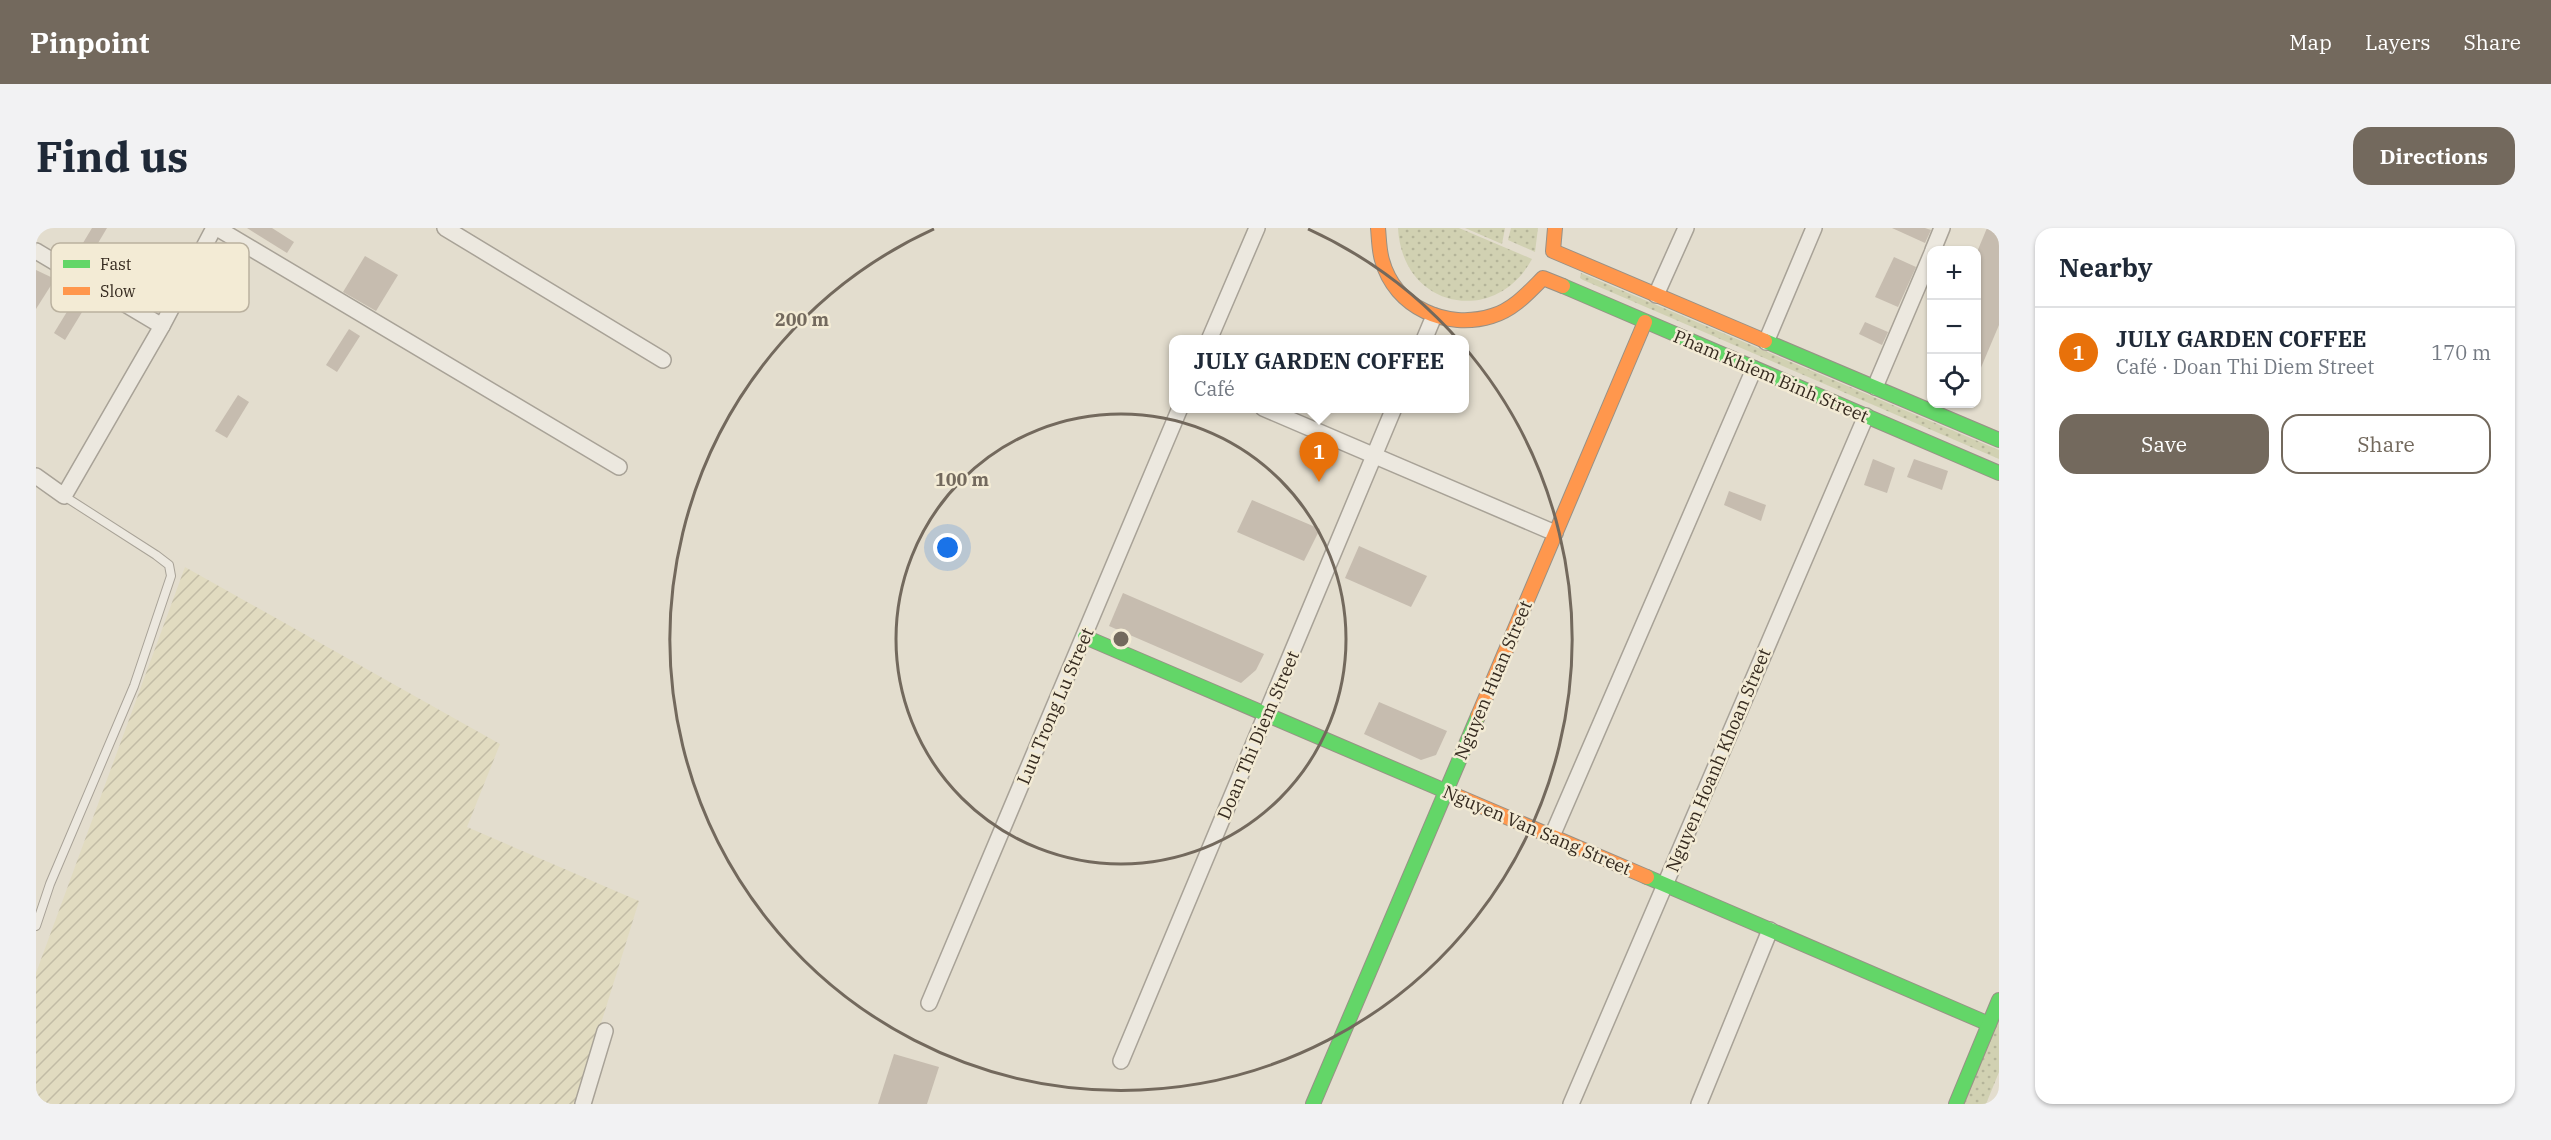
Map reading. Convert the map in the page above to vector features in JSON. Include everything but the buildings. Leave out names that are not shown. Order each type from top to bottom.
[{"type":"street","points":[[208,243],[216,228],[241,243]]},
{"type":"street","points":[[445,228],[663,360]]},
{"type":"street","points":[[1211,335],[1257,228]]},
{"type":"street","points":[[1378,228],[1379,250],[1387,274],[1412,304],[1434,316],[1426,335]]},
{"type":"street","name":"Pham Khiem Binh Street","points":[[1555,228],[1553,251],[1999,440]]},
{"type":"street","points":[[1656,295],[1686,228]]},
{"type":"street","points":[[1766,342],[1814,228]]},
{"type":"street","points":[[1934,246],[1942,228]]},
{"type":"street","points":[[249,248],[619,467]]},
{"type":"street","points":[[36,251],[51,260]]},
{"type":"street","points":[[1875,387],[1927,264]]},
{"type":"street","name":"Pham Khiem Binh Street","points":[[1434,316],[1461,322],[1495,317],[1525,300],[1543,278],[1999,473]]},
{"type":"street","points":[[138,312],[162,326]]},
{"type":"street","points":[[36,476],[64,496],[170,312]]},
{"type":"street","name":"Nguyen Huan Street","points":[[1313,1104],[1645,322]]},
{"type":"street","points":[[1552,836],[1754,369]]},
{"type":"street","name":"Luu Trong Lu Street","points":[[929,1004],[1178,413]]},
{"type":"street","points":[[1274,413],[1555,533]]},
{"type":"street","name":"Doan Thi Diem Street","points":[[1121,1061],[1392,413]]},
{"type":"street","name":"Nguyen Hoanh Khoan Street","points":[[1571,1104],[1866,416]]},
{"type":"street","name":"Nguyen Van Sang Street","points":[[1085,637],[1989,1023]]},
{"type":"street","points":[[1699,1104],[1770,930]]},
{"type":"street","points":[[1956,1104],[1999,1000]]},
{"type":"street","points":[[583,1104],[605,1031]]},
{"type":"lane","points":[[36,926],[50,884],[134,686],[171,576],[169,565],[156,555],[64,496]]},
{"type":"shaded area","points":[[185,567],[500,744],[467,827],[639,901],[576,1104],[36,1104],[36,973]]},
{"type":"green space","points":[[1398,228],[1459,228],[1532,259],[1516,281],[1496,294],[1474,300],[1453,299],[1432,291],[1415,277],[1403,255]]},
{"type":"green space","points":[[1465,228],[1505,228],[1502,244]]},
{"type":"green space","points":[[1511,228],[1538,228],[1535,252],[1508,240]]},
{"type":"green space","points":[[1581,273],[1999,450],[1999,459],[1583,280],[1580,278]]},
{"type":"green space","points":[[1999,1019],[1999,1072],[1986,1104],[1964,1104]]},
{"type":"traffic: fast","points":[[1563,286],[1999,473]]},
{"type":"traffic: fast","points":[[1765,341],[1999,440]]},
{"type":"traffic: fast","points":[[1085,637],[1457,796]]},
{"type":"traffic: fast","points":[[1313,1104],[1478,716]]},
{"type":"traffic: fast","points":[[1647,877],[1989,1024]]},
{"type":"traffic: fast","points":[[1956,1104],[1999,1000]]},
{"type":"traffic: slow","points":[[1378,228],[1382,260],[1398,291],[1411,303],[1441,317],[1475,320],[1500,313],[1520,300],[1543,278],[1563,286]]},
{"type":"traffic: slow","points":[[1555,228],[1553,251],[1765,341]]},
{"type":"traffic: slow","points":[[1478,716],[1645,322]]},
{"type":"traffic: slow","points":[[1457,796],[1647,877]]},
{"type":"place","name":"JULY GARDEN COFFEE","points":[[1319,482]]}]
